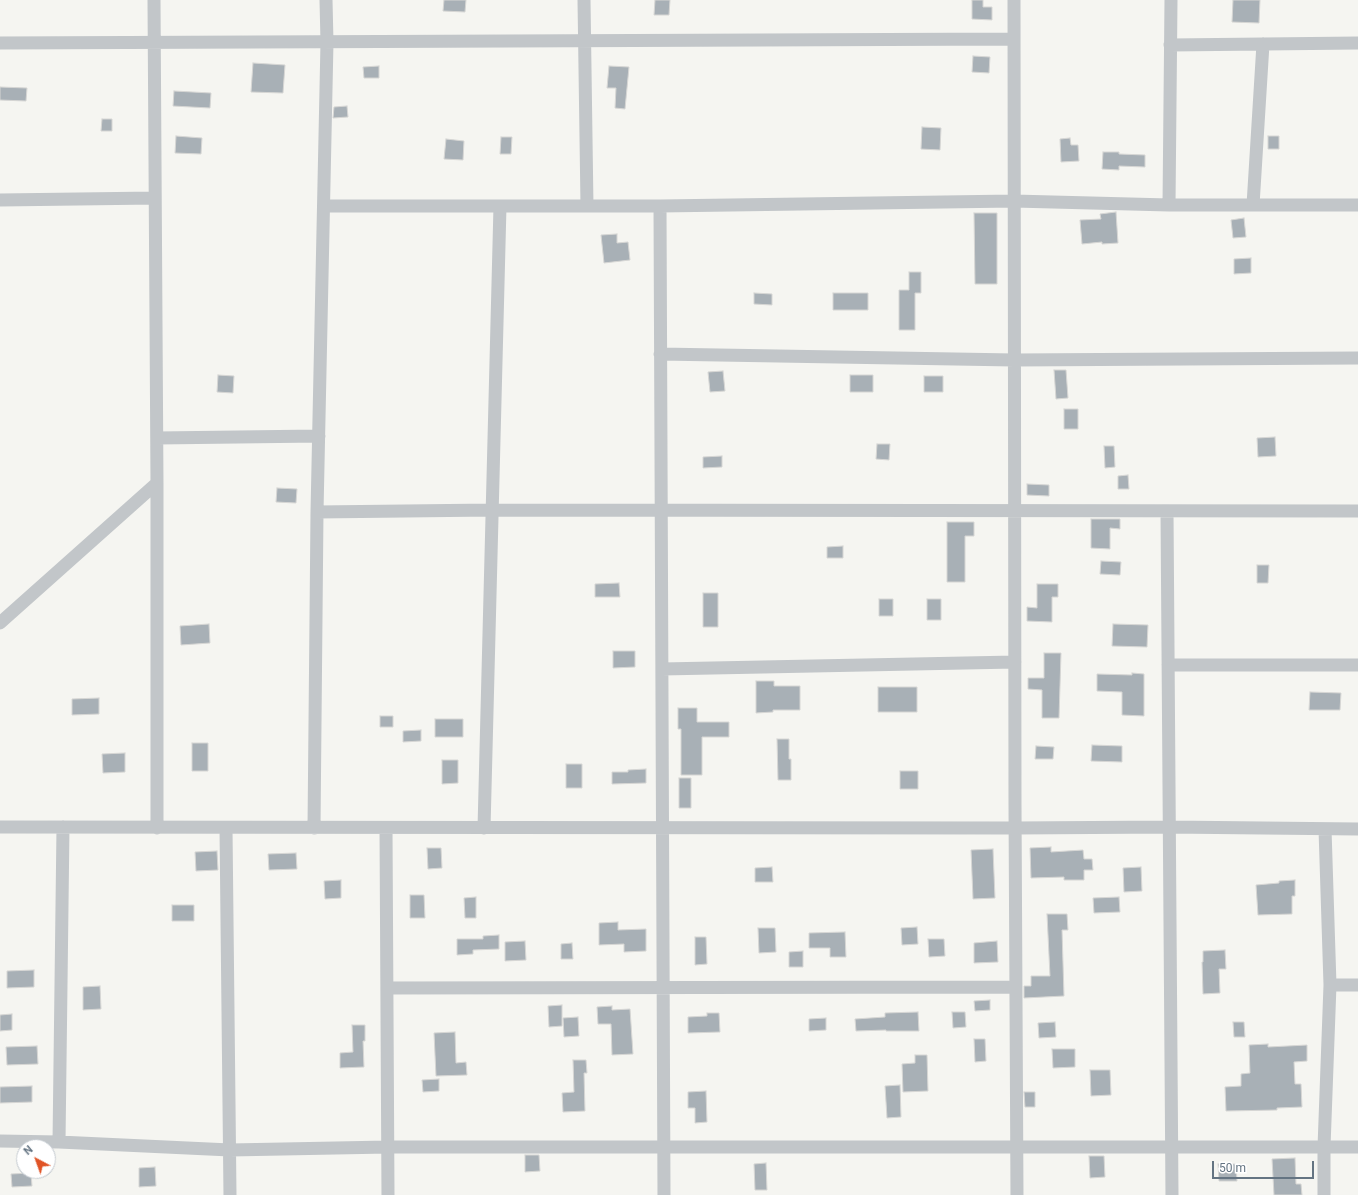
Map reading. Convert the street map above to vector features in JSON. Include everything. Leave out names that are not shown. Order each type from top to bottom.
[{"type":"street","points":[[154,0],[157,438],[157,828]]},
{"type":"street","points":[[314,828],[317,512],[328,42],[326,0]]},
{"type":"street","points":[[584,0],[587,206]]},
{"type":"street","points":[[1014,0],[1017,1195]]},
{"type":"street","points":[[1169,205],[1171,0]]},
{"type":"street","points":[[0,43],[1014,39]]},
{"type":"street","points":[[1170,45],[1358,43]]},
{"type":"street","points":[[1253,205],[1263,44]]},
{"type":"street","points":[[0,200],[155,198]]},
{"type":"street","points":[[324,206],[660,206],[1014,201],[1169,205],[1358,205]]},
{"type":"street","points":[[484,828],[500,206]]},
{"type":"street","points":[[660,206],[664,1195]]},
{"type":"street","points":[[660,354],[1014,360],[1358,358]]},
{"type":"street","points":[[157,438],[319,436]]},
{"type":"street","points":[[0,622],[157,483]]},
{"type":"street","points":[[317,512],[492,510],[1358,511]]},
{"type":"street","points":[[1167,511],[1172,1195]]},
{"type":"street","points":[[662,669],[1015,662]]},
{"type":"street","points":[[1168,666],[1358,665]]},
{"type":"street","points":[[0,827],[1169,827],[1358,829]]},
{"type":"street","points":[[60,1142],[63,827]]},
{"type":"street","points":[[226,828],[230,1195]]},
{"type":"street","points":[[386,828],[388,1195]]},
{"type":"street","points":[[1324,1195],[1324,1147],[1330,985],[1325,829]]},
{"type":"street","points":[[1330,985],[1358,985]]},
{"type":"street","points":[[387,988],[1016,987]]},
{"type":"street","points":[[0,1141],[60,1142],[230,1150],[388,1147],[1358,1146]]},
{"type":"building","points":[[444,0],[466,0],[465,12],[443,11]]},
{"type":"building","points":[[655,0],[670,0],[669,15],[654,15]]},
{"type":"building","points":[[972,0],[983,0],[983,7],[992,7],[992,20],[972,19]]},
{"type":"building","points":[[1233,0],[1260,0],[1259,23],[1232,22]]},
{"type":"building","points":[[973,56],[990,57],[989,73],[972,72]]},
{"type":"building","points":[[253,63],[285,65],[283,93],[251,92]]},
{"type":"building","points":[[379,66],[379,78],[364,78],[363,67]]},
{"type":"building","points":[[609,66],[629,67],[625,109],[615,108],[616,88],[607,88]]},
{"type":"building","points":[[0,87],[27,88],[26,101],[0,100]]},
{"type":"building","points":[[174,91],[211,93],[210,108],[173,106]]},
{"type":"building","points":[[347,106],[348,117],[333,118],[334,107]]},
{"type":"building","points":[[102,119],[112,119],[112,131],[101,131]]},
{"type":"building","points":[[922,127],[941,128],[940,150],[921,149]]},
{"type":"building","points":[[176,136],[202,138],[201,154],[175,153]]},
{"type":"building","points":[[1268,136],[1279,136],[1279,149],[1268,149]]},
{"type":"building","points":[[501,137],[512,137],[511,154],[500,154]]},
{"type":"building","points":[[1070,138],[1071,145],[1078,145],[1079,161],[1061,162],[1060,139]]},
{"type":"building","points":[[446,139],[464,141],[463,160],[444,159]]},
{"type":"building","points":[[1103,152],[1145,155],[1145,167],[1119,166],[1119,170],[1102,169]]},
{"type":"building","points":[[1116,212],[1118,243],[1102,244],[1102,242],[1082,244],[1080,220],[1101,219],[1100,214]]},
{"type":"building","points":[[974,213],[997,213],[997,284],[975,284]]},
{"type":"building","points":[[1244,218],[1246,237],[1233,238],[1231,220]]},
{"type":"building","points":[[617,234],[617,243],[628,242],[630,260],[604,263],[601,235]]},
{"type":"building","points":[[1251,258],[1251,273],[1234,274],[1234,259]]},
{"type":"building","points":[[909,272],[921,272],[921,293],[915,293],[915,330],[899,330],[899,290],[909,290]]},
{"type":"building","points":[[754,293],[772,294],[772,305],[754,304]]},
{"type":"building","points":[[833,293],[868,293],[868,310],[833,310]]},
{"type":"building","points":[[1054,370],[1066,370],[1068,398],[1056,399]]},
{"type":"building","points":[[723,371],[725,391],[710,392],[708,372]]},
{"type":"building","points":[[218,375],[234,376],[233,393],[217,392]]},
{"type":"building","points":[[850,375],[873,375],[873,392],[850,392]]},
{"type":"building","points":[[924,376],[943,376],[943,392],[924,392]]},
{"type":"building","points":[[1064,409],[1078,409],[1078,429],[1064,429]]},
{"type":"building","points":[[1275,437],[1276,456],[1258,457],[1257,438]]},
{"type":"building","points":[[877,444],[890,444],[889,460],[876,459]]},
{"type":"building","points":[[1104,446],[1114,446],[1115,467],[1105,468]]},
{"type":"building","points":[[722,456],[722,467],[703,468],[703,457]]},
{"type":"building","points":[[1128,475],[1129,489],[1118,489],[1118,476]]},
{"type":"building","points":[[1027,484],[1049,485],[1049,496],[1027,495]]},
{"type":"building","points":[[277,488],[297,489],[296,503],[276,502]]},
{"type":"building","points":[[1091,519],[1120,519],[1120,529],[1110,528],[1110,549],[1091,548]]},
{"type":"building","points":[[947,522],[974,522],[974,536],[965,536],[965,582],[947,582]]},
{"type":"building","points":[[843,546],[843,558],[827,558],[827,547]]},
{"type":"building","points":[[1101,561],[1121,562],[1120,575],[1100,574]]},
{"type":"building","points":[[1257,565],[1269,565],[1268,583],[1257,583]]},
{"type":"building","points":[[619,583],[620,597],[595,597],[595,584]]},
{"type":"building","points":[[1037,584],[1058,584],[1058,597],[1052,597],[1052,622],[1027,621],[1027,607],[1037,608]]},
{"type":"building","points":[[703,593],[718,593],[718,627],[703,627]]},
{"type":"building","points":[[879,599],[893,599],[893,616],[879,616]]},
{"type":"building","points":[[927,599],[941,599],[941,620],[927,620]]},
{"type":"building","points":[[209,624],[210,643],[181,645],[180,626]]},
{"type":"building","points":[[1113,624],[1148,625],[1147,647],[1112,646]]},
{"type":"building","points":[[613,651],[635,651],[635,667],[613,668]]},
{"type":"building","points":[[1044,653],[1061,653],[1059,718],[1042,718],[1042,690],[1028,689],[1028,678],[1044,678]]},
{"type":"building","points":[[1132,673],[1144,674],[1144,716],[1122,715],[1122,692],[1097,691],[1097,674],[1132,675]]},
{"type":"building","points":[[756,681],[774,681],[774,686],[800,686],[800,710],[773,710],[773,712],[756,713]]},
{"type":"building","points":[[878,687],[917,687],[917,712],[878,712]]},
{"type":"building","points":[[1310,692],[1341,693],[1340,710],[1309,710]]},
{"type":"building","points":[[99,698],[99,714],[72,715],[72,699]]},
{"type":"building","points":[[678,708],[697,708],[697,722],[729,722],[729,737],[702,737],[702,775],[681,775],[681,729],[678,729]]},
{"type":"building","points":[[380,716],[393,716],[393,727],[380,727]]},
{"type":"building","points":[[435,719],[463,719],[463,737],[435,737]]},
{"type":"building","points":[[421,730],[421,741],[403,742],[403,731]]},
{"type":"building","points":[[777,739],[789,739],[791,780],[778,780]]},
{"type":"building","points":[[192,743],[208,743],[208,771],[192,771]]},
{"type":"building","points":[[1092,745],[1122,746],[1122,762],[1091,761]]},
{"type":"building","points":[[1036,746],[1054,747],[1053,759],[1035,759]]},
{"type":"building","points":[[125,753],[125,772],[103,773],[102,754]]},
{"type":"building","points":[[442,760],[458,760],[458,783],[442,784]]},
{"type":"building","points":[[566,764],[582,764],[582,788],[566,788]]},
{"type":"building","points":[[646,769],[646,783],[612,784],[612,772],[628,772],[628,770]]},
{"type":"building","points":[[900,771],[918,771],[918,789],[900,789]]},
{"type":"building","points":[[679,778],[691,778],[691,808],[679,808]]},
{"type":"building","points":[[1051,847],[1051,852],[1083,850],[1084,859],[1092,859],[1093,870],[1084,870],[1084,880],[1064,880],[1064,877],[1031,878],[1030,848]]},
{"type":"building","points":[[427,848],[441,848],[442,868],[428,869]]},
{"type":"building","points":[[993,849],[995,898],[973,899],[971,850]]},
{"type":"building","points":[[217,851],[218,870],[196,871],[195,852]]},
{"type":"building","points":[[296,853],[297,869],[269,870],[268,854]]},
{"type":"building","points":[[772,867],[773,882],[755,882],[755,868]]},
{"type":"building","points":[[1141,867],[1142,891],[1124,892],[1123,868]]},
{"type":"building","points":[[341,880],[341,898],[325,899],[324,881]]},
{"type":"building","points":[[1295,880],[1295,896],[1292,896],[1292,914],[1258,915],[1256,885]]},
{"type":"building","points":[[410,895],[424,895],[425,918],[410,918]]},
{"type":"building","points":[[476,897],[476,918],[465,918],[464,898]]},
{"type":"building","points":[[1119,897],[1120,912],[1094,913],[1093,898]]},
{"type":"building","points":[[172,905],[194,905],[194,921],[172,921]]},
{"type":"building","points":[[1047,914],[1067,914],[1068,930],[1062,930],[1064,996],[1024,998],[1024,986],[1031,986],[1031,976],[1050,976]]},
{"type":"building","points":[[618,922],[618,930],[646,929],[646,951],[624,952],[624,944],[599,945],[599,923]]},
{"type":"building","points":[[917,927],[918,944],[902,945],[901,928]]},
{"type":"building","points":[[758,928],[775,928],[776,952],[759,953]]},
{"type":"building","points":[[845,932],[846,957],[830,957],[830,948],[809,948],[809,933]]},
{"type":"building","points":[[499,935],[499,949],[473,950],[473,954],[457,955],[457,939],[483,939],[483,936]]},
{"type":"building","points":[[695,937],[706,937],[707,964],[695,965]]},
{"type":"building","points":[[928,939],[944,939],[945,956],[929,957]]},
{"type":"building","points":[[525,941],[526,960],[505,961],[505,942]]},
{"type":"building","points":[[997,941],[998,962],[974,963],[974,943]]},
{"type":"building","points":[[572,943],[573,959],[561,959],[561,944]]},
{"type":"building","points":[[1225,950],[1226,969],[1219,969],[1220,993],[1203,994],[1203,951]]},
{"type":"building","points":[[803,951],[803,967],[789,967],[789,952]]},
{"type":"building","points":[[34,970],[34,987],[7,988],[7,971]]},
{"type":"building","points":[[100,986],[101,1009],[83,1010],[83,987]]},
{"type":"building","points":[[990,1000],[990,1010],[975,1011],[974,1001]]},
{"type":"building","points":[[562,1005],[562,1026],[549,1027],[548,1006]]},
{"type":"building","points":[[612,1006],[612,1010],[630,1009],[633,1054],[612,1055],[611,1024],[598,1024],[597,1007]]},
{"type":"building","points":[[918,1012],[919,1031],[856,1031],[855,1019],[885,1017],[885,1013]]},
{"type":"building","points":[[952,1012],[965,1012],[966,1027],[953,1028]]},
{"type":"building","points":[[707,1013],[719,1013],[720,1032],[688,1033],[688,1017],[707,1016]]},
{"type":"building","points":[[12,1014],[12,1030],[0,1031],[0,1015]]},
{"type":"building","points":[[578,1017],[579,1036],[564,1037],[563,1018]]},
{"type":"building","points":[[826,1018],[826,1030],[809,1031],[809,1019]]},
{"type":"building","points":[[1055,1022],[1056,1037],[1039,1038],[1038,1023]]},
{"type":"building","points":[[1233,1022],[1244,1022],[1245,1037],[1234,1037]]},
{"type":"building","points":[[352,1025],[365,1025],[365,1041],[363,1041],[364,1067],[340,1068],[340,1053],[353,1052]]},
{"type":"building","points":[[455,1032],[456,1063],[466,1062],[467,1075],[436,1076],[434,1033]]},
{"type":"building","points":[[974,1039],[985,1039],[986,1061],[975,1062]]},
{"type":"building","points":[[1268,1044],[1268,1047],[1307,1045],[1307,1061],[1294,1062],[1295,1084],[1301,1084],[1302,1107],[1277,1108],[1277,1110],[1226,1111],[1225,1087],[1241,1086],[1241,1074],[1250,1073],[1249,1045]]},
{"type":"building","points":[[37,1046],[38,1064],[7,1065],[6,1047]]},
{"type":"building","points":[[1052,1049],[1075,1049],[1075,1067],[1053,1068]]},
{"type":"building","points":[[915,1055],[927,1055],[928,1091],[903,1092],[902,1064],[915,1063]]},
{"type":"building","points":[[573,1060],[586,1060],[587,1073],[584,1073],[585,1111],[563,1112],[562,1093],[574,1092]]},
{"type":"building","points":[[1090,1070],[1110,1070],[1111,1095],[1091,1096]]},
{"type":"building","points":[[439,1079],[439,1091],[423,1092],[422,1080]]},
{"type":"building","points":[[900,1085],[901,1117],[887,1118],[885,1086]]},
{"type":"building","points":[[32,1086],[32,1102],[0,1103],[0,1087]]},
{"type":"building","points":[[706,1091],[707,1122],[695,1123],[695,1108],[688,1108],[688,1092]]},
{"type":"building","points":[[1024,1092],[1035,1092],[1035,1107],[1025,1107]]},
{"type":"building","points":[[525,1155],[539,1155],[540,1171],[525,1172]]},
{"type":"building","points":[[1089,1156],[1104,1156],[1105,1177],[1090,1178]]},
{"type":"building","points":[[1295,1158],[1296,1184],[1301,1184],[1302,1195],[1274,1195],[1272,1159]]},
{"type":"building","points":[[766,1163],[767,1190],[755,1190],[754,1164]]},
{"type":"building","points":[[1218,1164],[1236,1164],[1237,1181],[1219,1181]]},
{"type":"building","points":[[155,1167],[156,1186],[139,1187],[139,1168]]},
{"type":"building","points":[[11,1174],[16,1174],[16,1179],[31,1179],[32,1186],[12,1187]]}]
